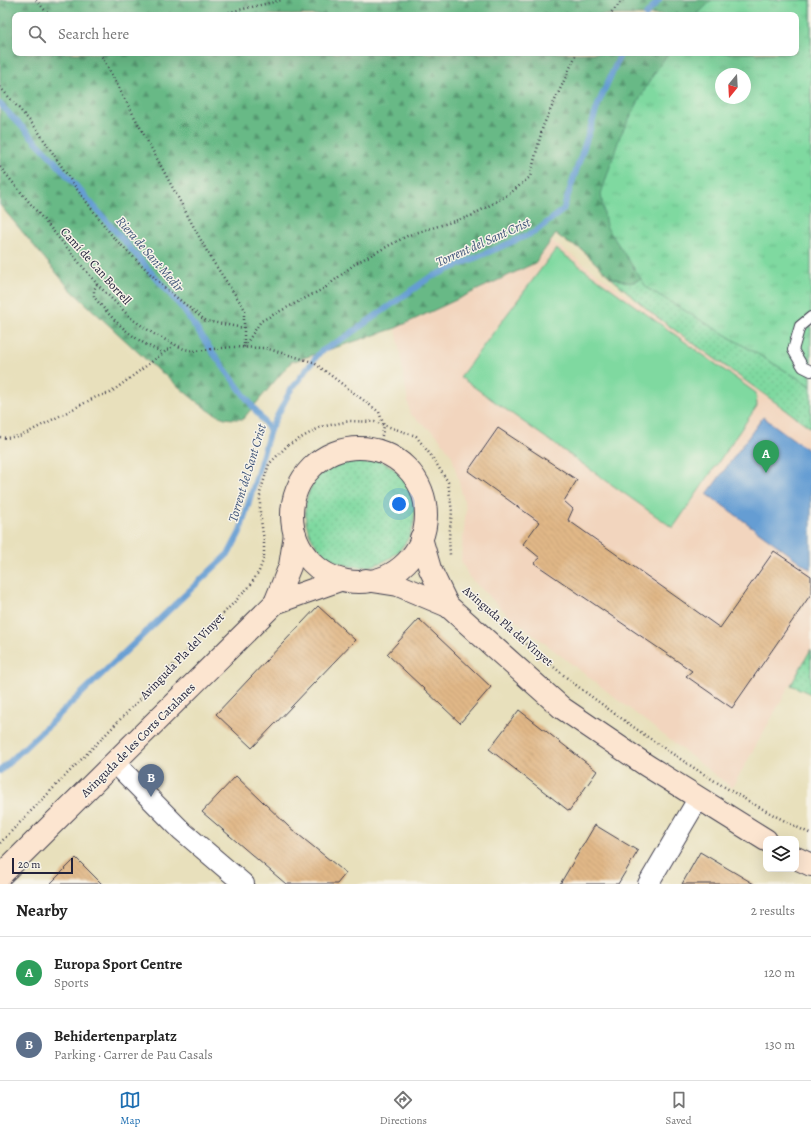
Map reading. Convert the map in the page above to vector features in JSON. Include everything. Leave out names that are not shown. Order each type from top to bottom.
[{"type":"main road","points":[[360,447],[379,450],[395,458],[409,470],[420,485],[425,502],[426,520],[421,538],[404,565],[397,571],[389,575],[366,580],[340,580],[313,565],[301,549],[295,534],[294,512],[300,485],[311,469],[325,457],[342,450],[360,447]]},
{"type":"main road","name":"Avinguda de les Corts Catalanes","points":[[0,876],[275,603],[290,566],[295,534]]},
{"type":"main road","name":"Avinguda Pla del Vinyet","points":[[421,538],[430,569],[448,606]]},
{"type":"main road","name":"Avinguda de les Corts Catalanes","points":[[275,603],[340,580]]},
{"type":"main road","name":"Avinguda Pla del Vinyet","points":[[366,580],[398,585],[448,606],[562,708],[698,799],[763,838]]},
{"type":"main road","points":[[799,859],[811,865]]},
{"type":"street","points":[[115,763],[182,831],[244,884]]},
{"type":"street","points":[[648,884],[698,799]]},
{"type":"lane","points":[[811,317],[800,326],[793,350],[803,367],[811,371]]},
{"type":"path","points":[[36,0],[46,12]]},
{"type":"path","points":[[230,12],[282,0]]},
{"type":"path","points":[[612,12],[623,0]]},
{"type":"path","points":[[102,56],[210,257],[244,308],[244,347]]},
{"type":"path","points":[[244,347],[261,321],[325,288],[356,263],[409,235],[471,216],[509,194],[530,177],[543,126],[577,56]]},
{"type":"path","points":[[0,88],[36,128],[76,188],[113,237],[166,290],[206,321],[244,328]]},
{"type":"path","name":"Camí de Can Borrell","points":[[0,168],[97,284],[132,319],[154,334],[174,345],[195,351],[244,347],[265,348],[313,362],[379,412],[384,426]]},
{"type":"path","points":[[97,284],[94,290],[94,297],[108,314],[136,338],[163,353]]},
{"type":"path","points":[[0,437],[7,438],[23,436],[96,397],[110,393],[174,345]]},
{"type":"path","name":"Avinguda Pla del Vinyet","points":[[0,843],[250,586],[259,571],[264,558],[264,541],[260,513],[260,492],[269,464],[288,445],[321,427],[349,421],[375,422],[416,436],[448,482],[452,512],[449,537],[450,560]]},
{"type":"path","points":[[379,450],[384,426]]},
{"type":"path","name":"Avinguda Pla del Vinyet","points":[[482,606],[591,697],[680,758],[759,808],[811,834]]},
{"type":"shaded area","points":[[552,241],[811,428],[811,648],[732,788],[507,614],[469,577],[461,560],[466,509],[452,456],[437,435],[410,414],[396,328],[535,263]]},
{"type":"green space","points":[[0,0],[811,0],[811,152],[655,274],[630,283],[610,277],[581,249],[568,243],[556,234],[535,263],[396,328],[291,362],[243,419],[231,419],[216,415],[198,403],[154,367],[70,289],[0,205]]},
{"type":"green space","points":[[712,0],[811,0],[811,386],[647,288],[606,226],[601,194],[620,136],[650,80],[666,56],[799,56],[799,12],[700,12]]},
{"type":"green space","points":[[556,249],[756,393],[757,406],[673,528],[460,377]]},
{"type":"green space","points":[[639,275],[648,288],[811,386],[811,428],[654,315],[610,277]]},
{"type":"green space","points":[[360,457],[381,461],[399,473],[411,491],[415,512],[411,533],[399,551],[381,563],[360,567],[339,563],[321,551],[309,533],[305,512],[309,491],[321,473],[339,461]]},
{"type":"green space","points":[[811,649],[811,694],[791,685]]},
{"type":"water","points":[[763,417],[811,452],[811,570],[707,494]]},
{"type":"building","points":[[498,428],[577,480],[564,501],[573,509],[568,520],[720,628],[774,551],[811,576],[811,594],[732,708],[686,676],[692,671],[534,563],[540,558],[523,544],[539,522],[468,471]]},
{"type":"building","points":[[318,606],[355,640],[252,748],[216,714]]},
{"type":"building","points":[[419,619],[491,687],[460,723],[387,654]]},
{"type":"building","points":[[519,710],[597,771],[569,811],[489,749]]},
{"type":"building","points":[[236,776],[289,827],[346,873],[337,884],[286,884],[202,812]]},
{"type":"building","points":[[595,825],[638,851],[618,884],[560,884]]},
{"type":"building","points":[[700,852],[754,884],[682,884]]},
{"type":"building","points":[[76,858],[102,884],[50,884]]},
{"type":"waterway","name":"Torrent del Sant Crist","points":[[649,12],[659,0]]},
{"type":"waterway","name":"Torrent del Sant Crist","points":[[0,771],[229,553],[240,532],[270,430],[290,391],[320,352],[347,336],[429,278],[535,232],[563,210],[599,102],[620,56]]},
{"type":"waterway","name":"Riera de Sant Medir","points":[[0,104],[51,157],[183,309],[211,350],[270,430]]},
{"type":"place","name":"Europa Sport Centre","points":[[766,473]]},
{"type":"place","name":"Behidertenparplatz","points":[[151,797]]}]
